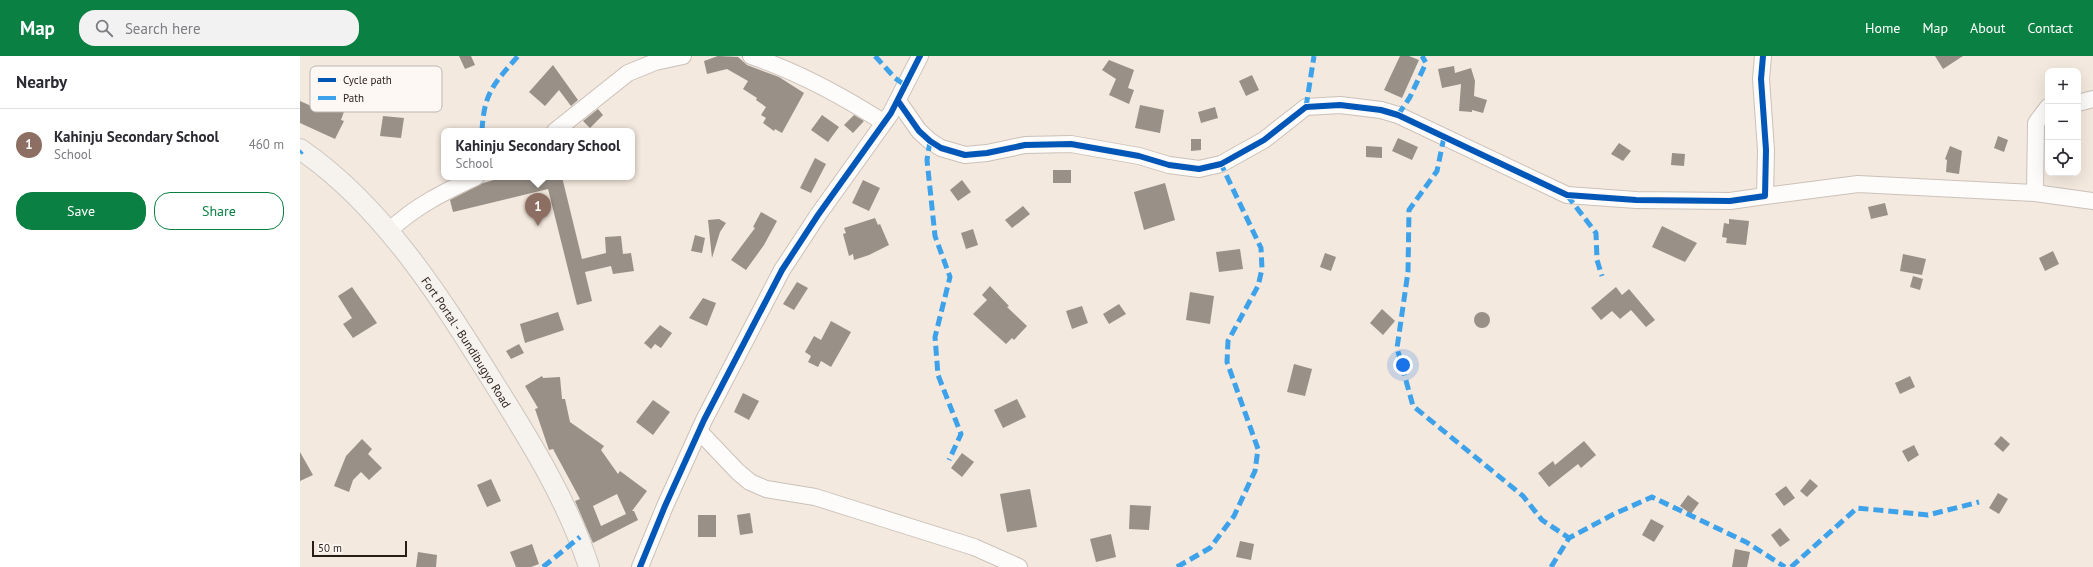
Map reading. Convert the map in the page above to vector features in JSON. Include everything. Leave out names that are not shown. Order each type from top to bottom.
[{"type":"main road","name":"Fort Portal - Bundibugyo Road","points":[[300,149],[344,185],[389,231],[425,278],[512,411],[580,537],[590,567]]},
{"type":"street","points":[[559,128],[628,73],[654,62],[683,56]]},
{"type":"street","points":[[751,56],[789,70],[856,105],[883,122]]},
{"type":"street","points":[[640,567],[665,506],[699,432],[782,270],[818,214],[898,102],[920,56]]},
{"type":"street","points":[[1763,56],[1761,79],[1766,150],[1765,196]]},
{"type":"street","points":[[2081,102],[2093,99]]},
{"type":"street","points":[[898,102],[920,131],[930,141],[946,150],[966,155],[987,153],[1025,145],[1071,144],[1139,156],[1169,165],[1199,169],[1221,164],[1264,140],[1306,106],[1334,104],[1381,110],[1398,115],[1567,195],[1636,200],[1730,201],[1858,184],[2035,193],[2093,201]]},
{"type":"street","points":[[2035,193],[2036,123],[2045,111]]},
{"type":"street","points":[[389,231],[406,214],[431,198],[470,180]]},
{"type":"street","points":[[699,432],[738,472],[755,484],[766,489],[815,497],[974,547],[1019,567]]},
{"type":"building","points":[[459,56],[471,56],[475,65],[465,69]]},
{"type":"building","points":[[718,56],[738,57],[747,65],[779,77],[804,93],[782,133],[775,129],[774,131],[763,123],[766,118],[761,115],[766,107],[756,100],[757,98],[743,89],[748,81],[727,69],[707,74],[704,61]]},
{"type":"building","points":[[1400,56],[1409,56],[1419,60],[1402,98],[1384,90]]},
{"type":"building","points":[[1935,56],[1963,56],[1943,69]]},
{"type":"building","points":[[1109,60],[1134,70],[1128,88],[1134,90],[1129,104],[1109,95],[1116,79],[1102,70]]},
{"type":"building","points":[[553,65],[578,100],[571,106],[559,90],[545,106],[529,92]]},
{"type":"building","points":[[1454,66],[1455,73],[1471,68],[1475,81],[1474,96],[1487,100],[1483,113],[1472,110],[1472,112],[1459,111],[1461,84],[1442,88],[1438,69]]},
{"type":"building","points":[[1252,75],[1259,90],[1246,96],[1239,81]]},
{"type":"building","points":[[300,101],[310,105],[310,112],[344,112],[341,120],[344,121],[335,139],[300,123]]},
{"type":"building","points":[[1140,105],[1164,110],[1160,133],[1135,128]]},
{"type":"building","points":[[1215,107],[1218,118],[1201,123],[1198,112]]},
{"type":"building","points":[[598,109],[603,115],[590,128],[583,121]]},
{"type":"building","points":[[822,115],[839,127],[828,142],[811,130]]},
{"type":"building","points":[[854,115],[864,121],[853,133],[844,125]]},
{"type":"building","points":[[383,116],[404,118],[401,138],[380,136]]},
{"type":"building","points":[[1998,136],[2008,140],[2004,152],[1994,148]]},
{"type":"building","points":[[1398,138],[1418,147],[1412,160],[1392,151]]},
{"type":"building","points":[[1191,139],[1201,139],[1201,150],[1191,151]]},
{"type":"building","points":[[1619,143],[1631,151],[1623,161],[1611,154]]},
{"type":"building","points":[[1366,146],[1382,147],[1382,158],[1366,157]]},
{"type":"building","points":[[1950,146],[1962,151],[1959,174],[1946,172],[1947,160],[1945,159]]},
{"type":"building","points":[[1672,153],[1685,154],[1684,166],[1671,165]]},
{"type":"building","points":[[815,158],[826,164],[811,193],[800,188]]},
{"type":"building","points":[[1053,170],[1071,170],[1071,183],[1053,183]]},
{"type":"building","points":[[494,180],[563,180],[582,259],[606,253],[605,237],[621,236],[623,254],[631,253],[634,271],[613,274],[611,266],[585,272],[592,301],[577,305],[548,189],[453,212],[450,200],[483,183]]},
{"type":"building","points":[[863,180],[880,188],[869,211],[852,203]]},
{"type":"building","points":[[962,180],[971,192],[958,201],[950,190]]},
{"type":"building","points":[[1165,183],[1175,220],[1144,230],[1134,192]]},
{"type":"building","points":[[1885,203],[1888,215],[1871,219],[1868,207]]},
{"type":"building","points":[[1023,206],[1030,214],[1012,228],[1005,220]]},
{"type":"building","points":[[761,212],[777,221],[764,245],[746,270],[731,260],[755,228],[753,227]]},
{"type":"building","points":[[875,218],[878,225],[880,224],[889,245],[869,255],[854,260],[853,254],[849,256],[843,234],[846,233],[844,228]]},
{"type":"building","points":[[719,219],[726,223],[720,232],[712,258],[708,220]]},
{"type":"building","points":[[1729,219],[1749,221],[1746,245],[1726,243],[1727,238],[1722,237],[1724,223],[1729,224]]},
{"type":"building","points":[[1662,226],[1697,243],[1685,262],[1652,247]]},
{"type":"building","points":[[973,229],[978,245],[966,249],[961,233]]},
{"type":"building","points":[[695,235],[705,238],[702,253],[691,251]]},
{"type":"building","points":[[1240,249],[1243,269],[1219,272],[1216,252]]},
{"type":"building","points":[[2053,251],[2059,264],[2045,271],[2039,258]]},
{"type":"building","points":[[1325,253],[1336,257],[1331,271],[1320,267]]},
{"type":"building","points":[[1903,254],[1926,259],[1922,275],[1900,271]]},
{"type":"building","points":[[1913,276],[1923,279],[1920,290],[1910,287]]},
{"type":"building","points":[[797,282],[808,288],[794,310],[783,304]]},
{"type":"building","points":[[990,286],[1009,306],[1007,307],[1027,326],[1014,340],[1012,338],[1006,344],[973,314],[987,300],[982,295]]},
{"type":"building","points":[[352,287],[377,323],[353,338],[343,324],[352,318],[338,296]]},
{"type":"building","points":[[1616,287],[1622,295],[1629,289],[1655,320],[1646,327],[1631,310],[1620,319],[1612,311],[1601,320],[1591,308]]},
{"type":"building","points":[[1190,292],[1214,296],[1210,324],[1186,320]]},
{"type":"building","points":[[703,298],[716,303],[707,326],[689,318]]},
{"type":"building","points":[[1119,304],[1126,314],[1109,324],[1103,314]]},
{"type":"building","points":[[1082,306],[1088,323],[1072,329],[1066,311]]},
{"type":"building","points":[[1382,309],[1395,321],[1383,335],[1370,323]]},
{"type":"building","points":[[558,312],[564,330],[525,343],[520,324]]},
{"type":"building","points":[[1482,312],[1489,317],[1490,320],[1485,327],[1482,328],[1475,323],[1474,320],[1479,313]]},
{"type":"building","points":[[831,321],[851,332],[831,367],[821,361],[818,367],[808,362],[811,356],[805,352],[814,336],[821,340]]},
{"type":"building","points":[[660,325],[672,333],[661,348],[655,344],[651,349],[644,343]]},
{"type":"building","points":[[519,344],[524,353],[511,359],[506,351]]},
{"type":"building","points":[[1294,364],[1312,369],[1305,396],[1287,392]]},
{"type":"building","points":[[542,376],[543,378],[560,377],[562,399],[565,399],[570,422],[604,446],[601,450],[618,474],[620,471],[647,491],[632,511],[634,511],[638,520],[593,543],[575,501],[580,499],[553,449],[549,450],[535,409],[538,408],[525,386]],"holes":[[[617,494],[626,514],[601,526],[593,506]]]},
{"type":"building","points":[[1910,376],[1915,387],[1900,394],[1895,383]]},
{"type":"building","points":[[743,393],[759,401],[749,420],[734,412]]},
{"type":"building","points":[[1017,399],[1026,417],[1003,428],[994,410]]},
{"type":"building","points":[[653,400],[670,412],[653,435],[636,422]]},
{"type":"building","points":[[2001,436],[2010,444],[2003,452],[1994,444]]},
{"type":"building","points":[[362,439],[372,449],[368,454],[382,468],[369,480],[361,472],[353,480],[349,492],[334,486],[346,456]]},
{"type":"building","points":[[1584,441],[1596,455],[1581,468],[1578,464],[1549,487],[1538,473],[1553,461],[1555,465]]},
{"type":"building","points":[[1914,445],[1919,455],[1908,462],[1902,451]]},
{"type":"building","points":[[300,452],[313,475],[300,481]]},
{"type":"building","points":[[962,453],[974,462],[962,477],[951,468]]},
{"type":"building","points":[[491,479],[501,501],[487,507],[477,485]]},
{"type":"building","points":[[1810,479],[1818,486],[1807,497],[1800,491]]},
{"type":"building","points":[[1786,486],[1795,498],[1784,506],[1775,494]]},
{"type":"building","points":[[1030,489],[1037,527],[1007,532],[1000,494]]},
{"type":"building","points":[[1998,493],[2008,499],[1999,514],[1989,508]]},
{"type":"building","points":[[1688,495],[1699,503],[1691,514],[1680,506]]},
{"type":"building","points":[[1130,505],[1151,506],[1149,530],[1129,529]]},
{"type":"building","points":[[750,513],[753,533],[740,535],[737,515]]},
{"type":"building","points":[[698,515],[716,515],[716,537],[698,537]]},
{"type":"building","points":[[1651,519],[1664,526],[1654,542],[1642,535]]},
{"type":"building","points":[[1780,528],[1790,540],[1780,547],[1771,535]]},
{"type":"building","points":[[1111,534],[1116,557],[1096,562],[1090,539]]},
{"type":"building","points":[[1240,541],[1254,544],[1251,560],[1236,557]]},
{"type":"building","points":[[532,544],[539,564],[531,567],[516,567],[510,552]]},
{"type":"building","points":[[1735,549],[1750,552],[1747,567],[1732,567]]},
{"type":"building","points":[[418,552],[437,555],[436,567],[416,567]]},
{"type":"marked path","points":[[482,128],[485,107],[492,89],[518,56]]},
{"type":"marked path","points":[[875,56],[895,78],[906,86]]},
{"type":"marked path","points":[[1306,107],[1314,56]]},
{"type":"marked path","points":[[1398,115],[1410,97],[1426,63],[1422,56]]},
{"type":"marked path","points":[[1444,137],[1437,171],[1409,210],[1408,272],[1397,348],[1413,406],[1523,496],[1542,520],[1569,538]]},
{"type":"marked path","points":[[930,141],[927,160],[935,236],[950,277],[935,337],[938,375],[961,434],[949,460]]},
{"type":"marked path","points":[[1177,567],[1210,548],[1234,516],[1255,471],[1258,449],[1227,362],[1228,341],[1258,286],[1262,269],[1261,248],[1221,164]]},
{"type":"marked path","points":[[1567,195],[1596,233],[1597,260],[1602,276]]},
{"type":"marked path","points":[[1551,567],[1569,538],[1614,514],[1652,497],[1746,542],[1785,567]]},
{"type":"marked path","points":[[1791,567],[1857,508],[1928,515],[1979,502]]},
{"type":"marked path","points":[[543,567],[580,537]]},
{"type":"cycle path","points":[[640,567],[665,506],[704,420],[782,270],[818,215],[891,113],[920,56]]},
{"type":"cycle path","points":[[898,101],[919,131],[930,141],[941,148],[965,155],[987,153],[1025,145],[1071,144],[1139,156],[1169,165],[1199,169],[1221,164],[1264,140],[1306,107],[1340,105],[1381,110],[1398,115],[1567,195],[1636,200],[1730,201],[1765,196],[1766,150],[1761,79],[1763,56]]},
{"type":"place","name":"Kahinju Secondary School","points":[[538,226]]}]
